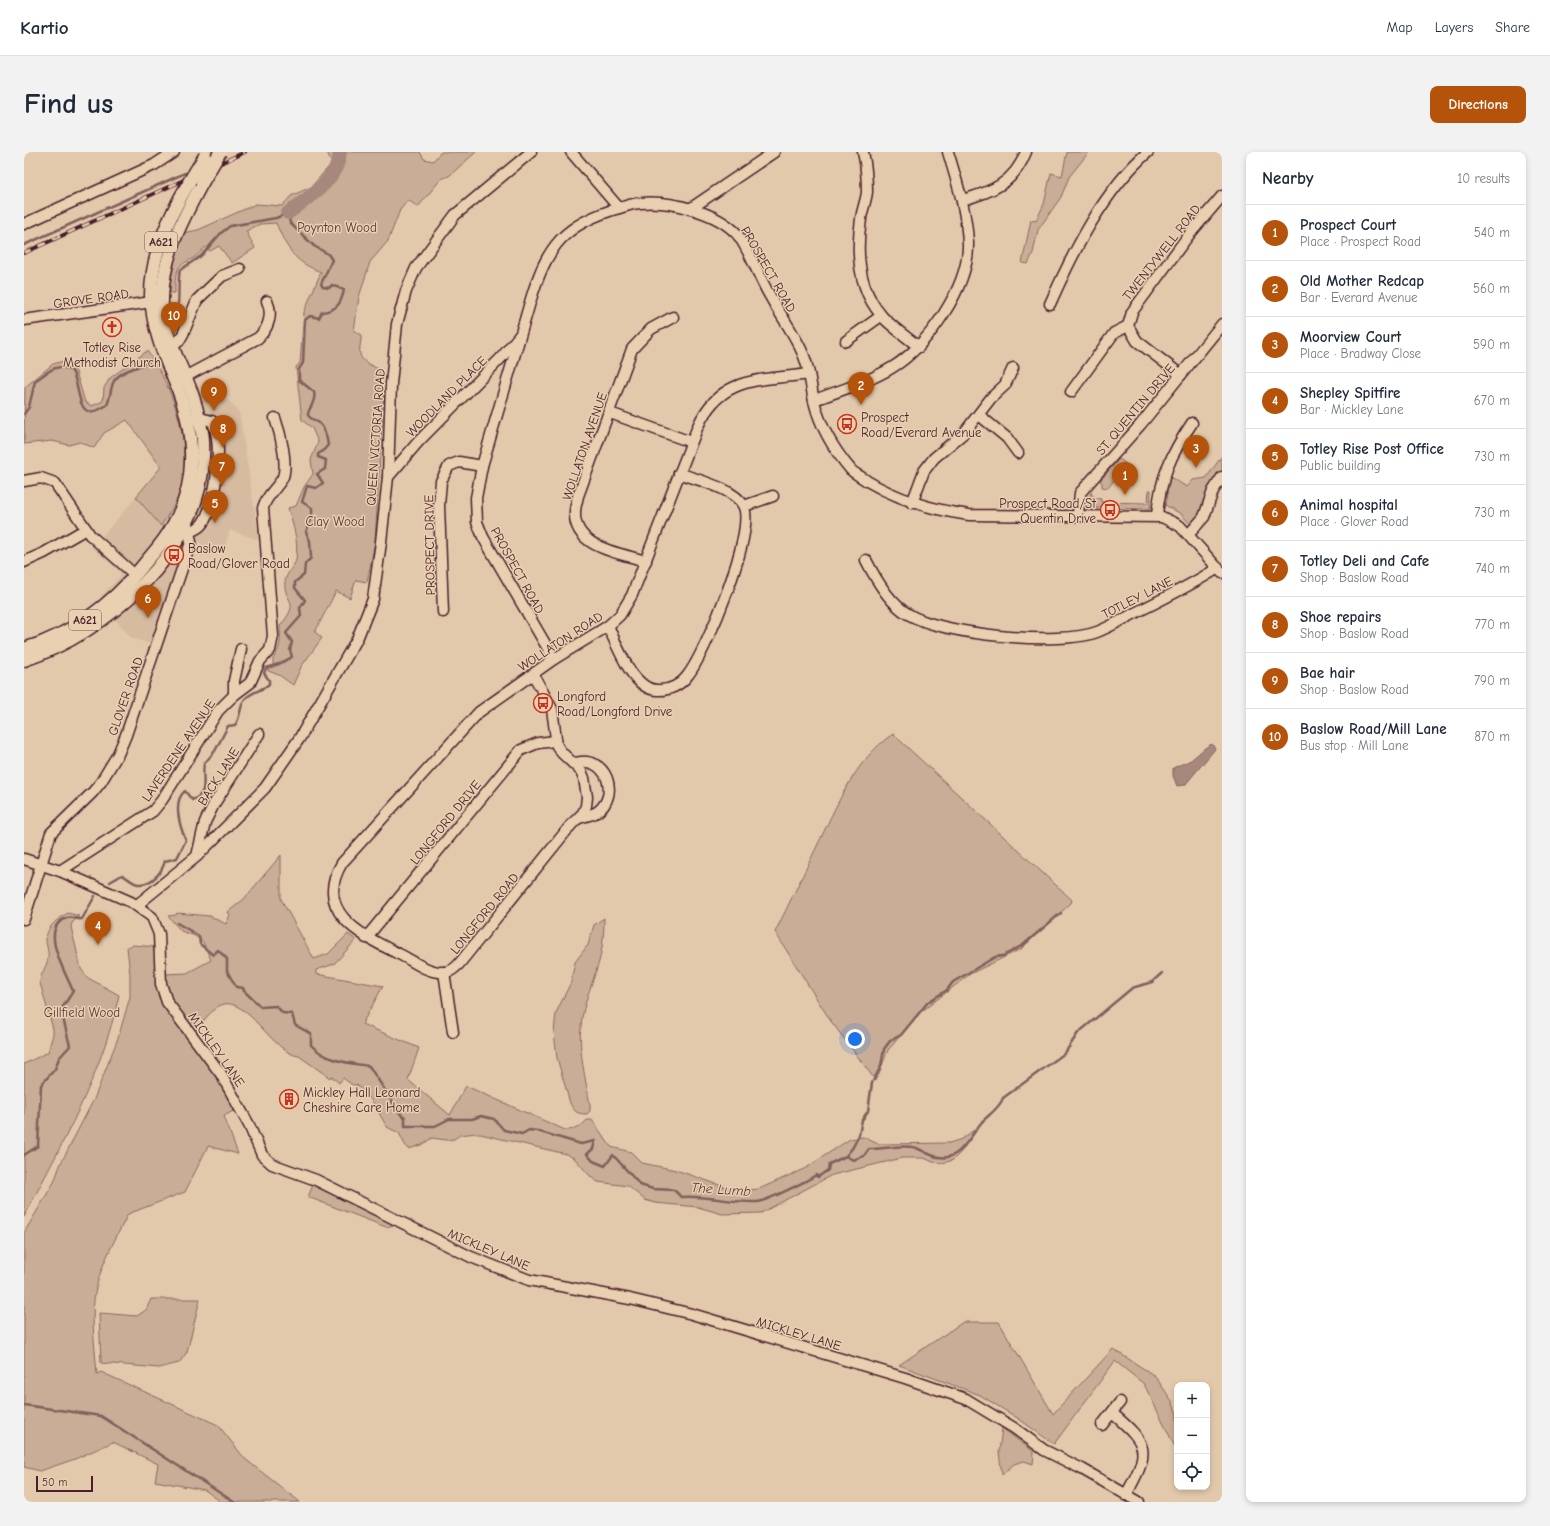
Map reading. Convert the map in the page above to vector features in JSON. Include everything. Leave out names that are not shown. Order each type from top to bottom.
[{"type":"main road","name":"A621","points":[[24,660],[60,645],[108,616],[150,574],[182,528],[195,505],[202,471],[202,434],[193,420],[180,380],[172,347],[157,302],[153,275],[161,241],[169,220],[193,184],[220,152]]},
{"type":"main road","name":"A621","points":[[180,380],[161,351],[155,326],[157,302],[175,235],[193,184],[206,154]]},
{"type":"main road","name":"A621","points":[[24,649],[61,633],[88,618],[107,604],[135,575],[164,540],[182,528]]},
{"type":"street","points":[[24,224],[154,165],[174,152]]},
{"type":"street","name":"QUEEN VICTORIA ROAD","points":[[136,905],[196,857],[269,783],[298,739],[357,639],[373,599],[388,477],[391,384],[397,324],[406,291],[416,268],[455,215],[531,152]]},
{"type":"street","points":[[571,152],[619,208]]},
{"type":"street","points":[[690,209],[774,152]]},
{"type":"street","points":[[863,152],[866,166],[867,193],[861,218],[859,243],[860,273],[868,297],[881,316],[918,347]]},
{"type":"street","points":[[814,400],[893,367],[918,347],[938,320],[956,290],[965,269],[968,244],[962,200],[948,152]]},
{"type":"street","points":[[962,200],[984,194],[1009,181],[1022,163],[1026,152]]},
{"type":"street","points":[[1050,304],[1065,271],[1102,208],[1136,162],[1148,152]]},
{"type":"street","name":"TWENTYWELL ROAD","points":[[1128,326],[1132,312],[1188,236],[1222,196]]},
{"type":"street","name":"PROSPECT ROAD","points":[[554,659],[492,555],[477,522],[476,498],[482,466],[538,275],[554,246],[578,225],[590,218],[619,208],[640,203],[672,204],[690,209],[716,219],[737,233],[760,280],[797,341],[810,374],[814,400],[820,422],[831,443],[853,472],[883,490],[912,503],[969,515],[1157,516],[1174,521],[1189,534],[1220,571]]},
{"type":"street","points":[[172,347],[179,341],[183,334],[197,300],[222,276],[240,269]]},
{"type":"street","points":[[180,380],[260,336],[267,327],[270,316],[269,307],[266,301]]},
{"type":"street","name":"GROVE ROAD","points":[[24,320],[157,302]]},
{"type":"street","points":[[846,341],[881,316]]},
{"type":"street","name":"WOLLATON AVENUE","points":[[646,561],[590,542],[583,536],[577,524],[575,512],[578,496],[610,413],[632,349],[651,330],[673,317]]},
{"type":"street","name":"ST. QUENTIN DRIVE","points":[[1078,515],[1080,493],[1116,454],[1222,324]]},
{"type":"street","points":[[1071,392],[1114,333],[1128,326],[1137,340],[1181,375]]},
{"type":"street","name":"WOODLAND PLACE","points":[[388,477],[419,441],[501,358],[522,332]]},
{"type":"street","points":[[501,358],[513,364]]},
{"type":"street","points":[[912,503],[924,471],[934,458],[964,433],[991,398],[1005,385],[1013,368]]},
{"type":"street","name":"WOLLATON ROAD","points":[[366,938],[354,930],[338,910],[333,901],[333,884],[336,873],[342,862],[479,712],[554,659],[608,626],[620,615],[627,605],[646,561],[691,442],[705,411],[715,399],[729,388],[747,382],[810,374]]},
{"type":"street","points":[[610,413],[691,442]]},
{"type":"street","points":[[979,415],[1007,438],[1018,453]]},
{"type":"street","name":"LAVERDENE AVENUE","points":[[60,871],[153,811],[162,800],[203,732],[218,711],[234,694],[250,684],[256,668],[270,650],[272,641],[263,508],[265,502],[284,475],[281,434],[275,418]]},
{"type":"street","points":[[1157,516],[1160,491],[1168,464],[1176,446],[1192,423]]},
{"type":"street","name":"PROSPECT DRIVE","points":[[444,612],[439,506],[441,481],[449,466],[459,462],[482,466]]},
{"type":"street","points":[[608,626],[628,667],[637,681],[646,688],[656,690],[677,686],[688,676],[723,604],[746,527],[744,506],[737,498],[727,492],[679,473]]},
{"type":"street","points":[[1189,534],[1204,517],[1213,491],[1222,477]]},
{"type":"street","points":[[24,481],[41,478],[55,483],[86,529],[135,575]]},
{"type":"street","points":[[744,506],[773,496]]},
{"type":"street","name":"GLOVER ROAD","points":[[24,919],[40,864],[53,830],[94,792],[118,754],[190,546],[191,537],[182,528]]},
{"type":"street","points":[[24,562],[44,553],[86,529]]},
{"type":"street","name":"TOTLEY LANE","points":[[866,564],[883,590],[907,614],[933,624],[963,631],[1064,638],[1097,632],[1220,571]]},
{"type":"street","name":"LAVERDENE AVENUE","points":[[234,694],[234,681],[241,649]]},
{"type":"street","points":[[533,674],[552,709],[555,741]]},
{"type":"street","name":"BACK LANE","points":[[196,857],[205,822],[214,804],[259,734]]},
{"type":"street","name":"LONGFORD ROAD","points":[[444,972],[454,969],[459,964],[571,825],[579,818],[586,806],[587,797],[584,778],[575,763],[562,753],[555,741]]},
{"type":"street","name":"LONGFORD DRIVE","points":[[366,938],[521,750],[538,743],[555,741]]},
{"type":"street","name":"LONGFORD ROAD","points":[[575,763],[583,761],[591,762],[598,766],[604,771],[608,783],[607,795],[601,808],[596,812],[579,818]]},
{"type":"street","name":"MICKLEY LANE","points":[[24,859],[60,871],[104,890],[136,905],[152,917],[157,928],[161,984],[167,1002],[221,1074],[244,1115],[262,1155],[272,1164],[316,1180],[471,1257],[522,1278],[630,1299],[692,1314],[905,1378],[966,1399],[1014,1428],[1044,1450],[1082,1469],[1139,1502]]},
{"type":"street","points":[[366,938],[433,971],[444,972],[453,1032]]},
{"type":"street","points":[[1102,1425],[1120,1402]]},
{"type":"street","points":[[1112,1413],[1133,1431],[1140,1441],[1143,1457],[1140,1469],[1126,1494]]},
{"type":"shaded area","points":[[210,398],[228,400],[238,411],[240,416],[259,540],[230,530],[225,547],[208,556],[200,542],[197,542],[162,647],[131,638],[115,619],[101,596],[121,575],[119,571],[92,548],[136,497],[161,526],[168,513],[190,526],[199,505],[197,402]]},
{"type":"shaded area","points":[[1212,744],[1215,749],[1185,785],[1177,786],[1173,776],[1173,768],[1191,760]]},
{"type":"green space","points":[[327,152],[420,152],[424,159],[433,161],[441,152],[476,152],[449,176],[441,179],[418,207],[408,200],[400,210],[388,241],[370,262],[359,297],[354,331],[362,335],[360,349],[361,357],[380,370],[377,388],[384,389],[375,542],[367,582],[356,580],[350,598],[336,591],[315,632],[322,638],[301,667],[293,685],[279,675],[268,671],[268,668],[273,667],[273,659],[278,651],[280,643],[280,626],[287,617],[291,606],[285,589],[285,582],[296,560],[297,547],[288,508],[296,506],[304,487],[313,474],[311,460],[318,442],[312,428],[302,420],[296,367],[300,363],[304,312],[321,272],[304,264],[292,254],[276,223],[260,224],[246,231],[255,248],[232,263],[219,246],[210,251],[205,247],[199,254],[180,267],[175,280],[175,293],[170,293],[174,263],[183,233],[198,230],[256,204],[282,206],[291,196],[311,187],[332,163]]},
{"type":"green space","points":[[1067,152],[1089,152],[1069,177],[1061,197],[1038,230],[1033,253],[1028,264],[1022,263],[1031,220],[1036,221],[1044,204],[1051,173],[1062,176]]},
{"type":"green space","points":[[147,351],[166,383],[174,402],[183,441],[183,479],[178,497],[161,526],[136,497],[161,467],[127,420],[104,433],[94,448],[80,442],[69,445],[52,441],[24,444],[25,387],[53,364],[67,360],[76,372],[85,402],[92,406],[103,401],[104,388],[110,378]]},
{"type":"green space","points":[[1222,456],[1222,473],[1215,477],[1202,512],[1191,525],[1181,514],[1165,505],[1170,477],[1187,487],[1193,480],[1206,478]]},
{"type":"green space","points":[[1119,459],[1125,463],[1113,477],[1115,479],[1108,488],[1102,487],[1102,483],[1100,481]]},
{"type":"green space","points":[[1149,490],[1151,490],[1150,509],[1089,508],[1085,503],[1092,491],[1091,494],[1096,498],[1101,499],[1101,502],[1148,503]]},
{"type":"green space","points":[[893,734],[1072,900],[1071,903],[1021,949],[970,974],[921,1012],[888,1050],[876,1081],[830,1020],[775,932],[839,800],[857,770],[880,744]]},
{"type":"green space","points":[[281,855],[281,899],[314,959],[328,954],[348,934],[356,940],[334,964],[316,970],[316,974],[383,986],[362,1024],[419,1048],[408,1080],[450,1115],[466,1086],[565,1130],[575,1129],[587,1120],[592,1120],[611,1147],[631,1152],[642,1163],[676,1170],[734,1190],[759,1189],[806,1168],[850,1139],[863,1137],[878,1144],[949,1143],[962,1139],[975,1129],[962,1151],[953,1160],[943,1163],[933,1162],[924,1158],[902,1158],[832,1175],[761,1213],[722,1214],[698,1207],[655,1203],[645,1200],[628,1186],[598,1182],[591,1177],[574,1158],[566,1154],[476,1133],[460,1135],[454,1139],[446,1140],[432,1138],[421,1145],[409,1149],[405,1145],[399,1133],[387,1127],[372,1101],[358,1086],[351,1084],[343,1078],[339,1083],[331,1076],[330,1078],[299,1056],[289,1053],[279,1046],[250,1016],[240,1008],[230,1004],[217,1007],[193,1033],[174,1006],[168,992],[165,974],[187,973],[211,960],[203,942],[195,936],[181,931],[168,916],[176,915],[177,913],[210,916],[226,924],[230,915],[228,912],[244,899]]},
{"type":"green space","name":"Gillfield Wood","points":[[68,913],[79,916],[72,923],[71,927],[81,969],[88,978],[119,995],[112,1025],[91,1081],[66,1136],[24,1217],[24,1064],[48,1052],[53,1029],[40,983],[48,956],[46,937],[52,924]]},
{"type":"green space","points":[[604,918],[600,958],[586,1000],[581,1026],[581,1055],[590,1105],[590,1111],[587,1114],[584,1114],[576,1112],[570,1103],[557,1058],[554,1032],[556,1013],[571,982],[575,962],[588,945],[594,925]]},
{"type":"green space","points":[[133,945],[157,947],[157,985],[159,998],[214,1071],[237,1109],[224,1116],[238,1154],[208,1146],[185,1192],[128,1214],[106,1259],[94,1298],[93,1320],[97,1374],[101,1372],[218,1425],[245,1459],[300,1502],[221,1502],[205,1490],[155,1481],[158,1464],[113,1442],[75,1459],[40,1471],[24,1467],[24,1233],[54,1182],[61,1163],[94,1099],[118,1038],[130,997],[130,974],[127,947]]},
{"type":"green space","points":[[313,1185],[394,1225],[386,1227],[308,1197]]},
{"type":"green space","points":[[151,1299],[200,1299],[187,1352],[179,1363],[159,1368],[101,1363],[99,1313],[137,1316],[146,1310]]},
{"type":"green space","points":[[963,1322],[999,1322],[1053,1414],[1113,1349],[1155,1376],[1172,1401],[1174,1406],[1174,1445],[1144,1384],[1115,1361],[1054,1444],[1019,1419],[980,1395],[899,1365]]},
{"type":"green space","points":[[1002,1428],[1034,1452],[1033,1464],[1024,1461],[1014,1464],[1002,1475],[999,1452]]},
{"type":"waterway","points":[[288,213],[313,194],[328,179],[334,171],[340,152]]},
{"type":"waterway","points":[[24,245],[185,173]]},
{"type":"waterway","points":[[177,312],[180,270],[201,256],[221,233],[230,226],[276,218],[288,213]]},
{"type":"waterway","points":[[110,882],[122,875],[138,884],[143,884],[156,877],[165,861],[177,858],[186,840],[181,829],[178,815],[181,795],[185,791],[192,800],[201,794],[204,785],[204,764],[215,751],[228,726],[235,725],[237,722],[245,699],[269,684],[269,680],[264,673],[266,668],[279,664],[292,657],[290,650],[292,642],[286,633],[301,616],[300,608],[305,600],[295,588],[295,582],[304,575],[305,564],[311,558],[310,541],[306,532],[312,517],[312,508],[302,502],[307,486],[316,488],[323,483],[317,474],[325,469],[326,460],[318,457],[318,454],[328,445],[324,429],[318,422],[308,415],[315,396],[314,392],[299,380],[299,369],[303,363],[305,320],[310,316],[319,318],[322,312],[331,310],[338,306],[344,290],[332,285],[329,288],[323,287],[321,284],[332,260],[328,254],[314,246],[290,223],[288,213]]},
{"type":"waterway","points":[[24,414],[29,407],[35,381],[52,369],[62,367],[72,371],[81,403],[84,408],[89,411],[96,411],[107,405],[114,381],[122,373],[152,360]]},
{"type":"waterway","points":[[24,1155],[38,1146],[41,1085],[55,1069],[59,1058],[70,1046],[61,1010],[73,991],[56,952],[54,931],[58,923],[67,918],[71,917],[82,919],[95,896]]},
{"type":"waterway","name":"The Lumb","points":[[177,923],[199,936],[200,944],[213,955],[218,950],[227,959],[227,971],[236,987],[243,988],[244,991],[261,1007],[276,1006],[283,1013],[292,1014],[295,1025],[311,1034],[311,1045],[323,1055],[353,1064],[369,1066],[402,1116],[405,1117],[405,1126],[435,1126],[449,1119],[472,1119],[481,1116],[494,1119],[504,1130],[522,1134],[529,1130],[581,1144],[595,1141],[593,1149],[587,1154],[593,1161],[605,1166],[613,1155],[640,1185],[653,1189],[674,1190],[681,1197],[700,1197],[757,1202],[778,1195],[816,1175],[818,1177],[828,1170],[829,1164],[846,1156],[853,1147],[859,1135],[862,1120],[868,1111],[872,1083],[881,1066],[884,1049],[890,1041],[901,1035],[928,1002],[947,990],[953,982],[995,957],[1003,956],[1023,945],[1061,913]]},
{"type":"waterway","points":[[846,1156],[853,1160],[864,1156],[869,1149],[902,1146],[915,1148],[939,1157],[954,1155],[966,1144],[981,1123],[994,1111],[1003,1098],[1065,1053],[1078,1033],[1132,988],[1152,982],[1162,973]]},
{"type":"waterway","points":[[24,1405],[101,1416],[234,1502]]},
{"type":"railway","points":[[24,253],[245,152]]},
{"type":"place","name":"Totley Rise Methodist Church","points":[[112,327]]},
{"type":"place","name":"Baslow Road/Mill Lane","points":[[174,335]]},
{"type":"place","name":"Old Mother Redcap","points":[[861,405]]},
{"type":"place","name":"Bae hair","points":[[214,411]]},
{"type":"place","name":"Prospect Road/Everard Avenue","points":[[847,424]]},
{"type":"place","name":"Shoe repairs","points":[[223,448]]},
{"type":"place","name":"Moorview Court","points":[[1196,468]]},
{"type":"place","name":"Totley Deli and Cafe","points":[[222,486]]},
{"type":"place","name":"Prospect Court","points":[[1125,495]]},
{"type":"place","name":"Prospect Road/St Quentin Drive","points":[[1110,510]]},
{"type":"place","name":"Totley Rise Post Office","points":[[215,523]]},
{"type":"place","name":"Baslow Road/Glover Road","points":[[174,555]]},
{"type":"place","name":"Animal hospital","points":[[148,618]]},
{"type":"place","name":"Longford Road/Longford Drive","points":[[543,703]]},
{"type":"place","name":"Shepley Spitfire","points":[[98,945]]},
{"type":"place","name":"Mickley Hall Leonard Cheshire Care Home","points":[[289,1099]]},
{"type":"park label","name":"Poynton Wood","points":[[337,227]]},
{"type":"park label","name":"Clay Wood","points":[[335,521]]}]
